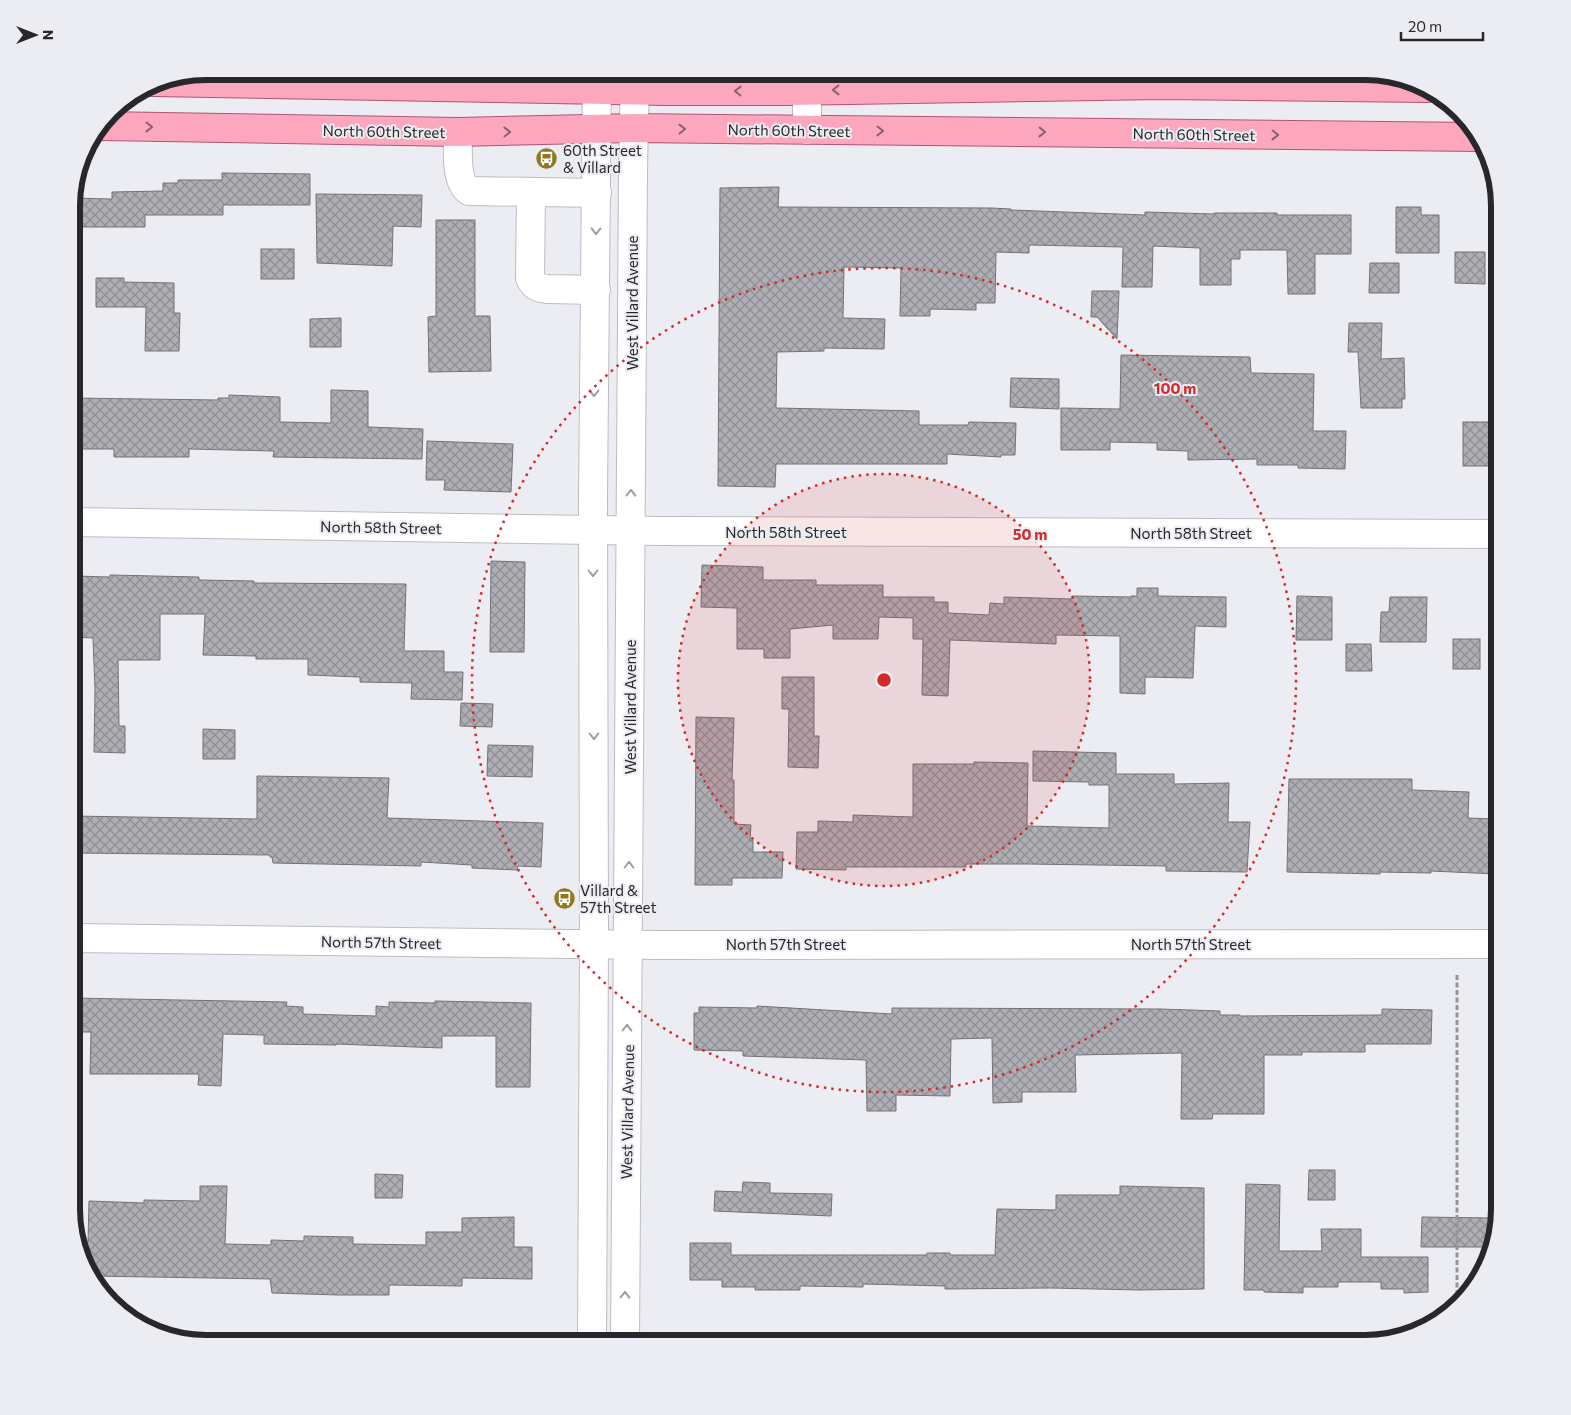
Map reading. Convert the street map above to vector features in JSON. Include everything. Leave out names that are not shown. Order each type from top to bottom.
[{"type":"main road","points":[[184,82],[806,81],[1408,88]]},
{"type":"main road","name":"North 60th Street","points":[[108,126],[458,132],[634,128],[1471,137]]},
{"type":"street","points":[[592,1335],[593,530],[597,80]]},
{"type":"street","name":"West Villard Avenue","points":[[625,1335],[635,81]]},
{"type":"street","points":[[806,81],[806,130]]},
{"type":"street","points":[[458,132],[457,159],[464,188],[469,191],[597,193]]},
{"type":"street","points":[[531,192],[530,278],[533,285],[548,289],[596,290]]},
{"type":"street","name":"North 58th Street","points":[[80,522],[631,531],[1491,534]]},
{"type":"street","name":"North 57th Street","points":[[80,938],[594,944],[1491,944]]},
{"type":"path","points":[[1457,975],[1457,1295]]},
{"type":"building","points":[[222,173],[310,174],[310,205],[223,205],[223,215],[145,215],[145,227],[80,227],[80,198],[112,199],[112,192],[163,191],[163,183],[178,183],[178,180],[222,180]]},
{"type":"building","points":[[779,187],[778,207],[991,208],[1145,215],[1145,212],[1351,215],[1351,254],[1315,254],[1315,294],[1288,294],[1287,250],[1240,250],[1240,259],[1231,259],[1231,285],[1200,285],[1200,248],[1153,246],[1152,287],[1122,287],[1123,247],[1029,245],[1029,253],[996,252],[995,303],[976,303],[976,310],[930,309],[930,316],[900,316],[901,268],[844,267],[843,318],[885,319],[884,349],[824,348],[824,351],[777,352],[776,408],[919,411],[919,425],[968,425],[969,422],[1016,423],[1015,455],[1001,455],[1001,457],[947,454],[947,464],[776,464],[775,487],[718,486],[720,188]]},
{"type":"building","points":[[316,194],[422,195],[421,227],[393,226],[392,266],[317,263]]},
{"type":"building","points":[[1396,207],[1421,207],[1421,215],[1439,215],[1439,253],[1396,253]]},
{"type":"building","points":[[436,220],[475,220],[475,316],[490,316],[491,371],[429,372],[428,317],[436,316]]},
{"type":"building","points":[[261,249],[294,249],[294,279],[261,279]]},
{"type":"building","points":[[1455,252],[1485,252],[1485,284],[1455,283]]},
{"type":"building","points":[[1370,263],[1399,263],[1399,293],[1369,293]]},
{"type":"building","points":[[96,278],[124,278],[124,282],[174,283],[174,313],[180,313],[179,351],[145,351],[146,307],[96,307]]},
{"type":"building","points":[[1092,291],[1119,291],[1117,339],[1097,317],[1091,317]]},
{"type":"building","points":[[341,318],[341,347],[310,347],[310,319]]},
{"type":"building","points":[[1349,323],[1382,323],[1381,359],[1404,358],[1405,399],[1402,399],[1402,408],[1361,408],[1358,352],[1348,352]]},
{"type":"building","points":[[1121,355],[1250,357],[1251,373],[1314,374],[1313,431],[1346,431],[1345,469],[1298,468],[1298,465],[1257,465],[1257,459],[1188,460],[1188,451],[1157,450],[1157,443],[1110,442],[1110,450],[1061,450],[1061,408],[1120,409]]},
{"type":"building","points":[[1011,378],[1059,379],[1059,409],[1010,407]]},
{"type":"building","points":[[331,390],[368,391],[368,427],[423,429],[422,459],[273,457],[274,451],[189,449],[189,457],[114,457],[114,449],[80,449],[80,398],[218,400],[218,398],[229,398],[229,395],[280,397],[280,422],[331,423]]},
{"type":"building","points":[[1463,422],[1491,422],[1491,466],[1463,466]]},
{"type":"building","points":[[427,441],[513,444],[511,492],[444,490],[445,480],[426,480]]},
{"type":"building","points":[[491,561],[525,562],[524,652],[490,652]]},
{"type":"building","points":[[702,565],[763,567],[763,580],[816,580],[816,585],[883,585],[883,597],[934,597],[934,602],[948,602],[948,613],[989,615],[990,603],[1004,604],[1004,597],[1072,599],[1072,596],[1131,597],[1137,596],[1137,588],[1158,588],[1158,596],[1226,597],[1226,627],[1195,626],[1193,678],[1145,677],[1145,694],[1120,693],[1120,636],[1056,635],[1056,644],[950,640],[948,696],[922,695],[923,639],[913,639],[913,618],[879,617],[878,639],[833,639],[833,625],[790,629],[790,658],[764,658],[764,649],[737,649],[737,608],[701,607]]},
{"type":"building","points":[[110,575],[199,577],[199,580],[254,581],[254,583],[406,584],[404,651],[444,651],[444,672],[463,672],[462,700],[411,699],[412,683],[360,682],[360,677],[308,675],[308,659],[256,659],[256,656],[203,655],[205,614],[160,614],[160,660],[118,660],[119,726],[125,726],[125,753],[94,752],[95,689],[93,638],[80,637],[80,576],[110,577]]},
{"type":"building","points":[[1297,596],[1332,597],[1332,640],[1296,640]]},
{"type":"building","points":[[1390,597],[1427,597],[1426,642],[1380,642],[1381,612],[1389,612]]},
{"type":"building","points":[[1453,639],[1480,639],[1480,669],[1453,669]]},
{"type":"building","points":[[1346,644],[1371,644],[1372,671],[1346,671]]},
{"type":"building","points":[[782,677],[814,677],[814,736],[819,736],[818,768],[788,767],[789,709],[782,709]]},
{"type":"building","points":[[461,703],[493,704],[492,727],[460,726]]},
{"type":"building","points":[[696,717],[734,718],[732,780],[734,780],[734,824],[751,825],[750,840],[753,840],[753,852],[783,852],[782,878],[732,878],[732,885],[695,885]]},
{"type":"building","points":[[203,729],[235,730],[235,759],[203,759]]},
{"type":"building","points":[[488,745],[533,746],[532,777],[487,776]]},
{"type":"building","points":[[1033,751],[1116,753],[1116,774],[1174,774],[1174,784],[1229,783],[1228,822],[1250,822],[1247,872],[1166,871],[1166,866],[1027,864],[966,864],[966,867],[846,867],[846,870],[796,869],[797,832],[818,832],[818,821],[853,822],[853,815],[913,817],[913,764],[1028,763],[1027,826],[1109,828],[1109,785],[1089,785],[1089,782],[1033,781]]},
{"type":"building","points":[[257,776],[389,778],[387,818],[543,823],[541,867],[518,866],[517,870],[472,868],[472,865],[421,862],[421,866],[273,863],[270,855],[80,853],[80,816],[257,819]]},
{"type":"building","points":[[1289,779],[1412,779],[1412,790],[1469,792],[1468,818],[1491,819],[1491,874],[1431,871],[1431,873],[1380,872],[1380,874],[1287,872]]},
{"type":"building","points":[[80,998],[287,1002],[286,1006],[303,1007],[303,1014],[376,1016],[376,1006],[389,1007],[389,1002],[531,1003],[530,1087],[496,1087],[496,1036],[442,1036],[442,1048],[336,1044],[264,1044],[264,1035],[223,1034],[221,1086],[198,1085],[199,1074],[90,1074],[91,1032],[80,1032]]},
{"type":"building","points":[[757,1006],[892,1014],[892,1008],[1160,1009],[1220,1011],[1220,1015],[1240,1016],[1382,1015],[1382,1009],[1432,1010],[1431,1044],[1365,1044],[1365,1052],[1302,1052],[1302,1055],[1264,1055],[1264,1114],[1213,1114],[1212,1119],[1181,1119],[1182,1053],[1075,1055],[1076,1092],[1022,1092],[1022,1102],[993,1103],[992,1038],[951,1039],[950,1096],[896,1095],[896,1111],[867,1111],[866,1060],[743,1056],[743,1051],[694,1050],[694,1013],[699,1013],[699,1007],[757,1008]]},
{"type":"building","points":[[1309,1170],[1335,1170],[1335,1200],[1308,1200]]},
{"type":"building","points":[[375,1174],[403,1175],[402,1198],[375,1198]]},
{"type":"building","points":[[743,1182],[770,1183],[770,1193],[832,1194],[831,1216],[714,1211],[715,1191],[742,1192]]},
{"type":"building","points":[[1246,1184],[1280,1185],[1279,1251],[1322,1251],[1321,1229],[1361,1229],[1361,1257],[1428,1257],[1428,1292],[1404,1293],[1404,1289],[1381,1289],[1381,1282],[1338,1282],[1338,1287],[1303,1287],[1303,1293],[1244,1290]]},
{"type":"building","points":[[200,1186],[227,1186],[225,1244],[271,1245],[271,1240],[304,1241],[304,1236],[353,1237],[353,1244],[426,1245],[426,1232],[462,1232],[462,1218],[514,1217],[514,1247],[532,1247],[532,1279],[462,1278],[462,1286],[389,1285],[389,1295],[338,1295],[272,1293],[270,1279],[99,1276],[84,1242],[88,1242],[89,1201],[144,1203],[144,1200],[200,1201]]},
{"type":"building","points":[[1120,1186],[1204,1188],[1204,1289],[945,1289],[945,1286],[863,1284],[863,1287],[800,1286],[800,1290],[755,1290],[755,1287],[722,1287],[722,1280],[690,1280],[690,1243],[731,1243],[731,1255],[927,1255],[927,1253],[950,1253],[950,1255],[995,1255],[997,1209],[1056,1210],[1056,1195],[1120,1195]]},
{"type":"building","points":[[1422,1217],[1491,1218],[1485,1247],[1421,1247]]},
{"type":"place","name":"60th Street & Villard","points":[[547,159]]},
{"type":"place","name":"Villard & 57th Street","points":[[564,899]]}]
